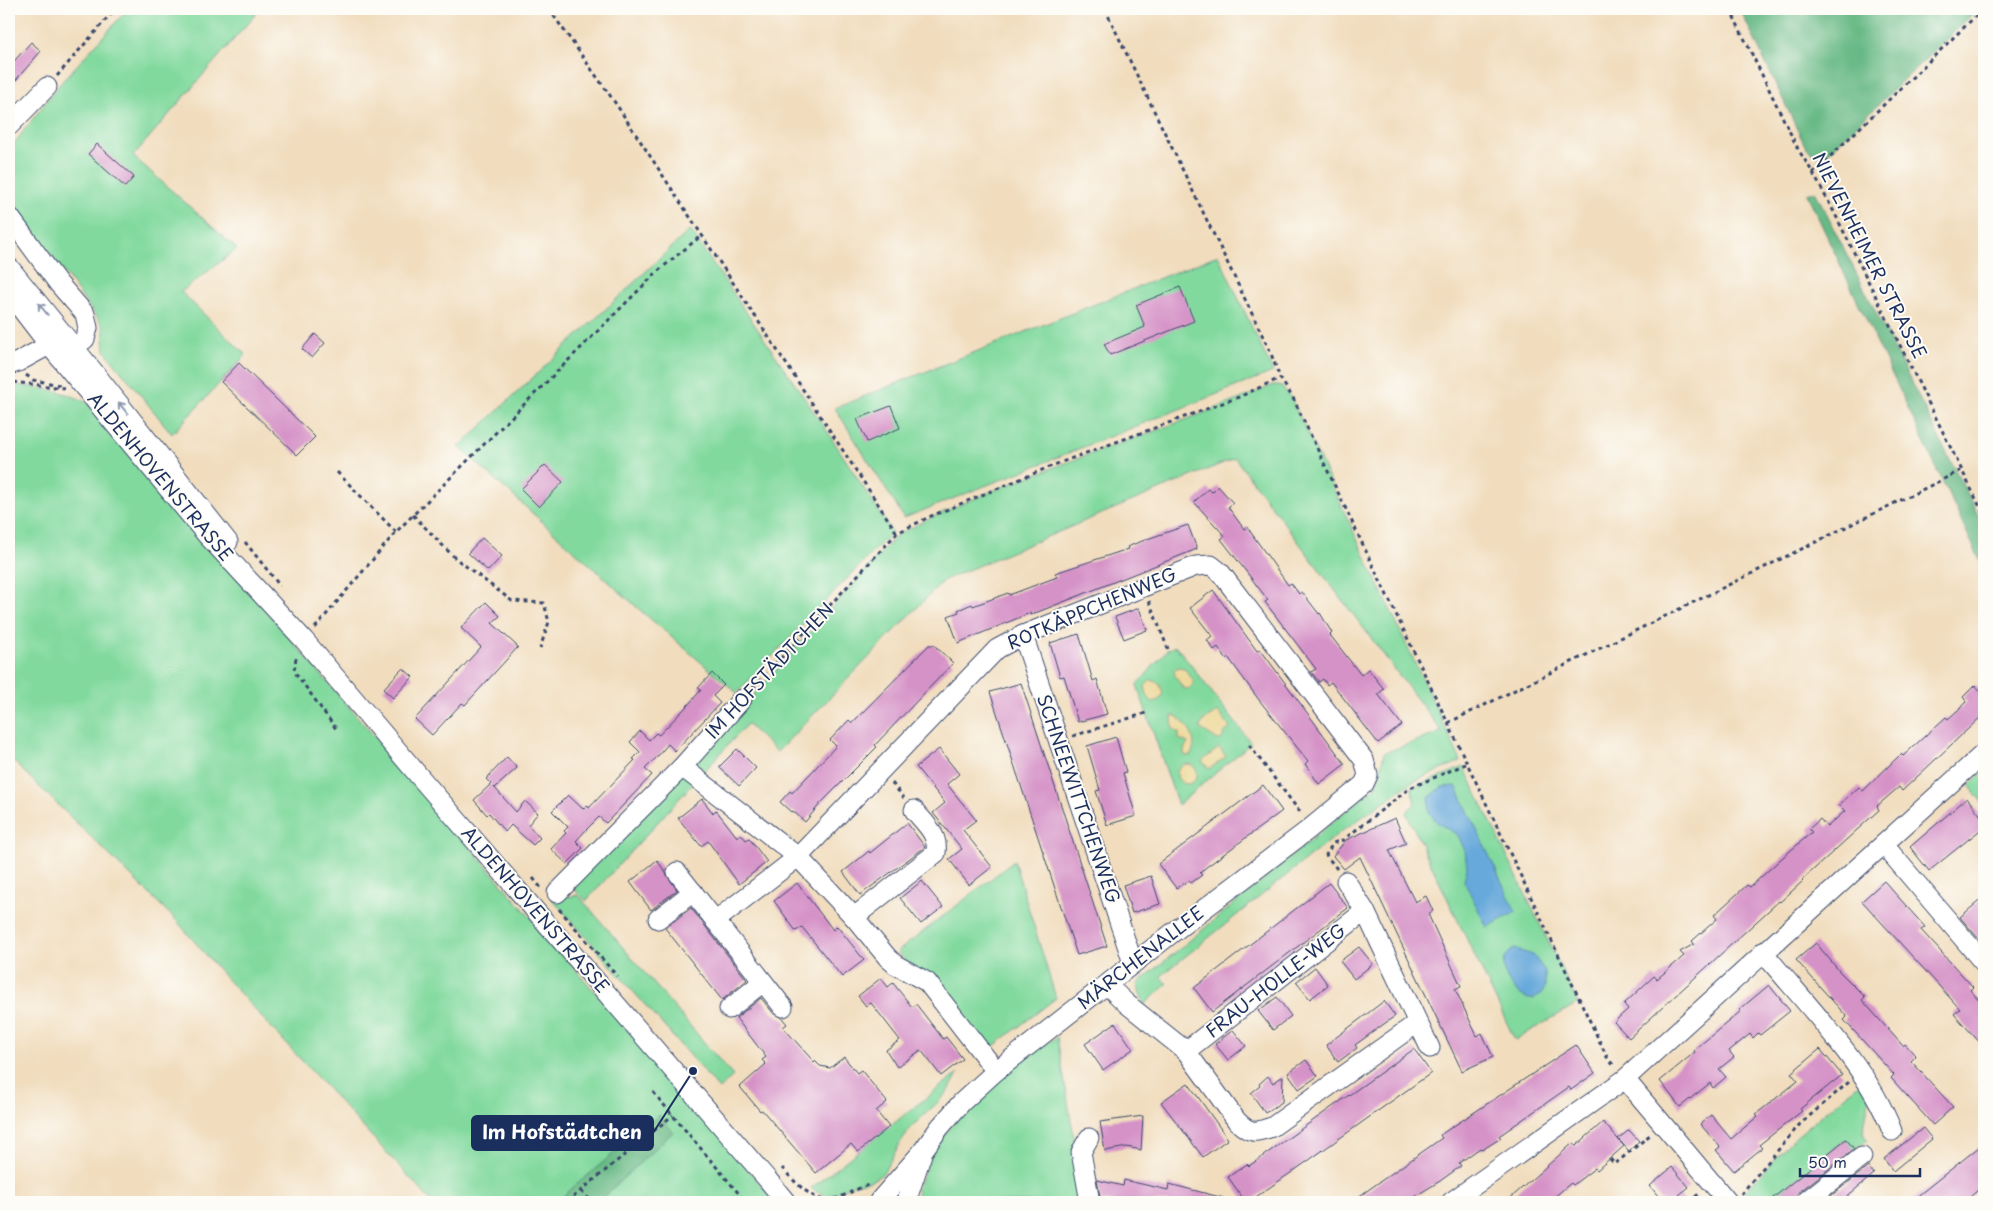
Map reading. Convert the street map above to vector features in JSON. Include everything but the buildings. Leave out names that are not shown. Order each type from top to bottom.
[{"type":"street","points":[[9,126],[47,87]]},
{"type":"street","points":[[9,216],[58,282],[85,314],[88,328],[85,339],[74,347],[49,345],[13,363]]},
{"type":"street","name":"ALDENHOVENSTRASSE","points":[[9,267],[182,483],[313,635],[419,776],[786,1202]]},
{"type":"street","name":"ALDENHOVENSTRASSE","points":[[9,293],[80,384],[204,533],[313,635]]},
{"type":"street","name":"ROTKÄPPCHENWEG","points":[[715,921],[798,857],[881,773],[997,649],[1023,635],[1196,566],[1211,566],[1220,572],[1364,760],[1368,775]]},
{"type":"street","name":"SCHNEEWITTCHENWEG","points":[[1023,635],[1134,963]]},
{"type":"street","name":"IM HOFSTÄDTCHEN","points":[[553,897],[682,767],[742,699]]},
{"type":"street","points":[[1450,1202],[1625,1079],[1984,753]]},
{"type":"street","points":[[682,767],[798,857],[854,916],[888,958],[896,965],[927,982],[996,1071]]},
{"type":"street","name":"MÄRCHENALLEE","points":[[879,1198],[922,1152],[940,1127],[962,1102],[996,1071],[1318,822],[1364,784],[1368,775]]},
{"type":"street","points":[[854,916],[936,853],[937,843],[934,834],[914,810]]},
{"type":"street","points":[[1884,845],[1981,954]]},
{"type":"street","points":[[677,872],[783,1007]]},
{"type":"street","name":"FRAU-HOLLE-WEG","points":[[1346,881],[1365,911],[1430,1048]]},
{"type":"street","points":[[658,919],[693,892]]},
{"type":"street","name":"FRAU-HOLLE-WEG","points":[[1186,1051],[1365,911]]},
{"type":"street","points":[[1763,952],[1862,1071],[1886,1114],[1892,1131]]},
{"type":"street","points":[[729,1009],[763,982]]},
{"type":"street","points":[[1107,985],[1127,1004],[1156,1019],[1186,1051],[1237,1121],[1246,1130],[1257,1132],[1272,1127],[1417,1023]]},
{"type":"street","points":[[1625,1079],[1662,1124],[1734,1199]]},
{"type":"street","points":[[1089,1138],[1081,1152],[1090,1202]]},
{"type":"street","name":"MÄRCHENALLEE","points":[[906,1202],[922,1152]]},
{"type":"street","points":[[1805,1202],[1862,1157]]},
{"type":"street","name":"ALDENHOVENSTRASSE","points":[[768,1180],[801,1202]]},
{"type":"path","points":[[47,87],[115,9]]},
{"type":"path","points":[[549,9],[616,104],[897,534]]},
{"type":"path","points":[[1105,9],[1266,342],[1280,378],[1293,398],[1468,763],[1608,1059],[1625,1079]]},
{"type":"path","name":"NIEVENHEIMER STRASSE","points":[[1730,9],[1798,149],[1813,173],[1984,515]]},
{"type":"path","points":[[1813,173],[1983,9]]},
{"type":"path","points":[[337,730],[294,671],[297,656],[396,532],[658,272],[702,235]]},
{"type":"path","points":[[13,363],[33,380],[73,386],[80,384]]},
{"type":"path","name":"IM HOFSTÄDTCHEN","points":[[742,699],[897,534],[929,517],[1059,463],[1240,397],[1280,378]]},
{"type":"path","points":[[9,382],[74,390],[80,384]]},
{"type":"path","points":[[1448,723],[1962,470]]},
{"type":"path","points":[[337,472],[396,532]]},
{"type":"path","points":[[413,515],[455,558],[512,601],[544,603],[549,622],[540,648]]},
{"type":"path","points":[[241,537],[280,587]]},
{"type":"path","points":[[1143,587],[1168,649]]},
{"type":"path","points":[[309,622],[313,635]]},
{"type":"path","points":[[1058,740],[1146,713]]},
{"type":"path","points":[[1249,745],[1300,812],[1306,807],[1318,822]]},
{"type":"path","points":[[1326,855],[1333,843],[1343,840],[1410,788],[1468,763]]},
{"type":"path","points":[[881,773],[914,810]]},
{"type":"path","points":[[532,878],[553,897],[620,980]]},
{"type":"path","points":[[1734,1199],[1800,1124],[1862,1071]]},
{"type":"path","points":[[653,1092],[746,1202]]},
{"type":"path","points":[[567,1202],[673,1115]]},
{"type":"path","points":[[1610,1159],[1615,1164],[1662,1124]]},
{"type":"path","points":[[779,1164],[797,1185],[815,1197],[833,1201],[858,1188],[878,1184],[879,1198]]},
{"type":"path","points":[[581,1191],[592,1202]]},
{"type":"green space","points":[[128,9],[260,9],[133,156],[237,249],[181,292],[246,355],[172,434],[105,351],[103,326],[9,197],[9,150],[59,85]]},
{"type":"green space","points":[[1740,9],[1978,9],[1828,153],[1816,155],[1806,148]]},
{"type":"green space","points":[[1815,191],[1984,527],[1984,569],[1807,194]]},
{"type":"green space","points":[[690,230],[827,431],[892,532],[737,693],[640,610],[459,447]]},
{"type":"green space","points":[[1218,255],[1273,372],[904,518],[835,408]]},
{"type":"green space","points":[[9,384],[67,394],[86,402],[776,1202],[432,1202],[224,976],[176,920],[9,757]]},
{"type":"green space","points":[[1273,385],[1280,385],[1291,398],[1461,761],[1412,782],[1338,834],[1161,976],[1167,984],[1144,1005],[1137,984],[1375,787],[1384,753],[1442,732],[1235,458],[944,580],[777,752],[747,724],[586,901],[572,887],[747,702],[897,535],[991,492],[1212,410]]},
{"type":"green space","points":[[1176,646],[1251,743],[1178,805],[1137,685],[1168,649]]},
{"type":"green space","points":[[1464,767],[1578,1003],[1515,1040],[1406,812],[1415,804],[1411,788]]},
{"type":"green space","points":[[1984,771],[1984,805],[1969,785]]},
{"type":"green space","points":[[1014,861],[1056,998],[990,1049],[897,952]]},
{"type":"green space","points":[[578,895],[733,1076],[719,1089],[552,899]]},
{"type":"green space","points":[[1057,1037],[1085,1202],[920,1202],[916,1190],[930,1158],[954,1123],[969,1106],[1003,1075]]},
{"type":"green space","points":[[958,1073],[948,1091],[907,1133],[881,1175],[829,1195],[824,1195],[811,1188]]},
{"type":"green space","points":[[1861,1082],[1870,1093],[1863,1133],[1867,1140],[1854,1150],[1845,1139],[1768,1202],[1747,1202],[1742,1195],[1791,1141]]},
{"type":"green space","points":[[659,1115],[673,1132],[598,1202],[556,1202]]},
{"type":"sand","points":[[1179,667],[1184,668],[1193,680],[1193,685],[1188,689],[1183,688],[1175,676],[1174,670]]},
{"type":"sand","points":[[1151,680],[1159,683],[1163,693],[1159,700],[1152,702],[1147,695],[1145,686]]},
{"type":"sand","points":[[1218,712],[1230,728],[1224,733],[1222,739],[1218,740],[1200,727],[1204,720]]},
{"type":"sand","points":[[1172,716],[1176,716],[1191,734],[1194,745],[1190,756],[1184,755],[1184,750],[1188,743],[1179,739],[1179,733],[1173,729]]},
{"type":"sand","points":[[1219,748],[1226,757],[1209,769],[1202,761]]},
{"type":"sand","points":[[1183,764],[1191,764],[1197,770],[1197,778],[1191,784],[1183,784],[1177,778],[1177,770]]},
{"type":"water","points":[[1456,786],[1516,912],[1487,927],[1464,881],[1467,867],[1465,851],[1458,835],[1438,823],[1429,812],[1429,798],[1442,787]]},
{"type":"water","points":[[1514,949],[1533,955],[1545,971],[1545,988],[1534,999],[1528,999],[1514,989],[1505,972],[1504,964],[1507,956]]},
{"type":"place","name":"Im Hofstädtchen","points":[[693,1071]]}]
